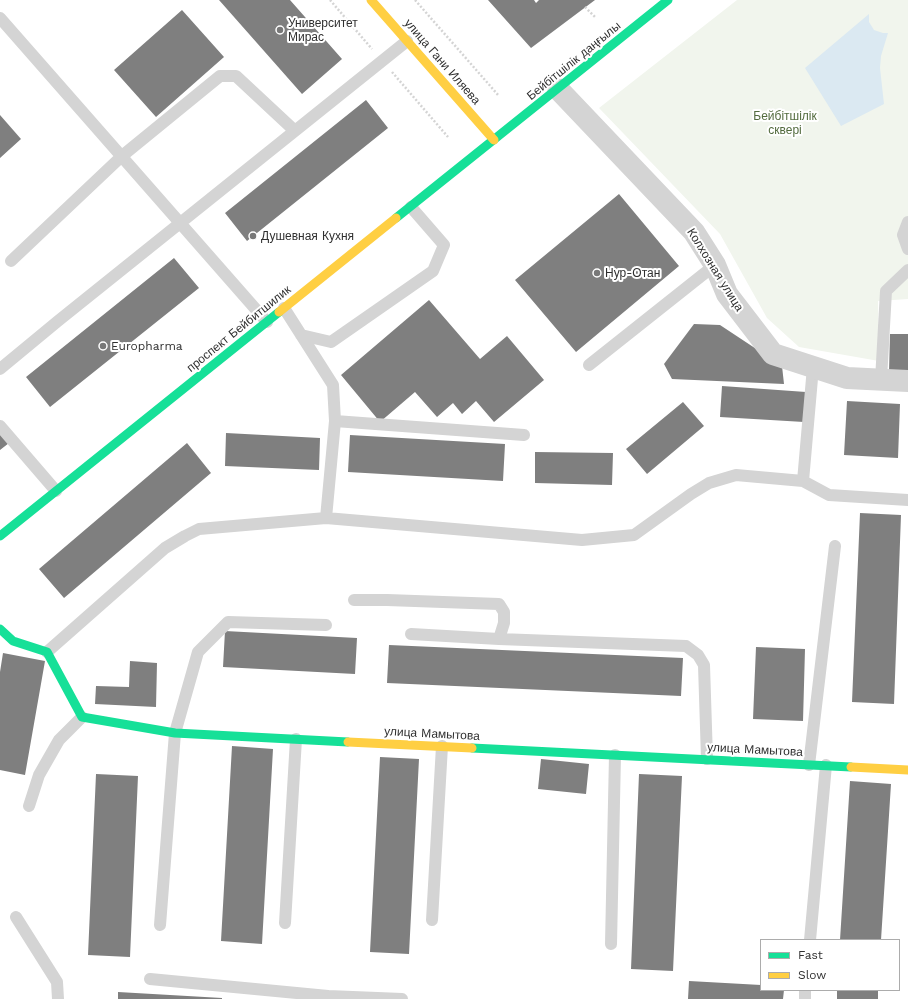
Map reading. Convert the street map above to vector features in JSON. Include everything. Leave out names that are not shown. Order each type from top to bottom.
[{"type":"street","name":"улица Гани Иляева","points":[[371,0],[494,140]]},
{"type":"street","name":"Бейбітшілік даңғылы","points":[[494,140],[668,0]]},
{"type":"street","name":"Колхозная улица","points":[[558,89],[694,232],[715,266],[727,294],[773,354],[847,378],[908,381]]},
{"type":"street","name":"проспект Бейбитшилик","points":[[0,536],[494,140]]},
{"type":"street","points":[[0,630],[13,641],[47,652],[82,717]]},
{"type":"street","name":"улица Мамытова","points":[[82,717],[175,733],[908,770]]},
{"type":"lane","points":[[0,18],[267,322]]},
{"type":"lane","points":[[0,370],[58,321],[407,41]]},
{"type":"lane","points":[[11,261],[122,156],[220,76],[236,76],[295,131]]},
{"type":"lane","points":[[301,335],[331,342],[433,271],[444,245],[411,207]]},
{"type":"lane","points":[[908,222],[903,236],[908,249]]},
{"type":"lane","points":[[590,365],[715,266]]},
{"type":"lane","points":[[881,380],[886,291],[908,270]]},
{"type":"lane","points":[[284,308],[333,385],[335,421],[326,518]]},
{"type":"lane","points":[[803,481],[813,367]]},
{"type":"lane","points":[[335,421],[524,434]]},
{"type":"lane","points":[[0,426],[56,491]]},
{"type":"lane","points":[[47,652],[165,548],[199,529],[326,518],[582,540],[634,535],[691,494],[709,483],[736,475],[803,481],[829,495],[908,500]]},
{"type":"lane","points":[[809,765],[835,546]]},
{"type":"lane","points":[[354,600],[499,604],[504,612],[504,623],[499,639]]},
{"type":"lane","points":[[160,925],[175,733],[198,652],[228,622],[326,625]]},
{"type":"lane","points":[[411,634],[686,646],[698,655],[704,665],[707,759]]},
{"type":"lane","points":[[29,806],[38,775],[59,740],[82,717]]},
{"type":"lane","points":[[285,923],[296,739]]},
{"type":"lane","points":[[432,920],[442,746]]},
{"type":"lane","points":[[611,944],[615,755]]},
{"type":"lane","points":[[810,939],[826,766]]},
{"type":"lane","points":[[16,917],[57,982],[58,999]]},
{"type":"lane","points":[[150,979],[328,998],[402,999]]},
{"type":"path","points":[[415,0],[499,96]]},
{"type":"path","points":[[585,7],[596,18]]},
{"type":"green space","name":"Бейбітшілік сквері","points":[[737,0],[908,0],[908,299],[878,301],[879,361],[799,347],[767,318],[720,234],[599,108]]},
{"type":"shaded area","points":[[869,14],[869,22],[874,30],[888,33],[881,56],[880,68],[884,104],[841,126],[805,68]]},
{"type":"building","name":"Университет Мирас","points":[[219,0],[290,0],[342,59],[302,94]]},
{"type":"building","points":[[488,0],[534,0],[536,3],[539,0],[595,0],[531,48]]},
{"type":"building","points":[[182,10],[224,57],[156,117],[114,70]]},
{"type":"building","points":[[366,100],[388,128],[247,241],[225,213]]},
{"type":"building","points":[[0,115],[21,139],[0,158]]},
{"type":"building","name":"Нур-Отан","points":[[619,194],[679,266],[576,352],[515,280]]},
{"type":"building","points":[[174,258],[199,288],[50,407],[26,377]]},
{"type":"building","points":[[429,300],[480,359],[507,336],[544,380],[494,422],[476,401],[462,414],[453,403],[437,417],[415,392],[380,422],[341,375]]},
{"type":"building","points":[[694,324],[720,325],[782,366],[784,384],[672,379],[664,364]]},
{"type":"building","points":[[890,334],[908,334],[908,372],[889,372]]},
{"type":"building","points":[[722,386],[806,392],[804,422],[720,417]]},
{"type":"building","points":[[847,401],[900,404],[898,458],[844,455]]},
{"type":"building","points":[[683,402],[704,426],[647,474],[626,449]]},
{"type":"building","points":[[0,431],[9,443],[0,450]]},
{"type":"building","points":[[226,433],[320,438],[319,470],[225,466]]},
{"type":"building","points":[[350,435],[505,444],[503,481],[348,472]]},
{"type":"building","points":[[187,443],[211,473],[64,598],[39,569]]},
{"type":"building","points":[[535,452],[613,453],[612,485],[535,483]]},
{"type":"building","points":[[860,513],[901,515],[894,704],[852,702]]},
{"type":"building","points":[[225,631],[357,638],[355,674],[223,667]]},
{"type":"building","points":[[389,645],[683,658],[681,696],[387,683]]},
{"type":"building","points":[[756,647],[805,649],[803,721],[753,719]]},
{"type":"building","points":[[3,653],[45,661],[25,775],[0,770],[0,672]]},
{"type":"building","points":[[130,661],[157,663],[156,707],[95,704],[96,686],[129,687]]},
{"type":"building","points":[[232,746],[273,749],[262,944],[221,941]]},
{"type":"building","points":[[380,757],[419,759],[409,954],[370,952]]},
{"type":"building","points":[[541,759],[589,764],[586,794],[538,789]]},
{"type":"building","points":[[96,774],[138,776],[130,957],[88,955]]},
{"type":"building","points":[[639,774],[682,776],[673,971],[631,969]]},
{"type":"building","points":[[850,781],[891,784],[881,939],[840,939]]},
{"type":"building","points":[[689,981],[760,985],[760,991],[784,991],[783,999],[688,999]]},
{"type":"building","points":[[837,991],[878,991],[878,999],[837,999]]},
{"type":"building","points":[[118,992],[222,998],[222,999],[118,999]]},
{"type":"traffic: fast","points":[[396,218],[668,0]]},
{"type":"traffic: fast","points":[[0,536],[279,312]]},
{"type":"traffic: fast","points":[[0,629],[13,641],[47,652],[82,717],[175,733],[348,742]]},
{"type":"traffic: fast","points":[[472,748],[851,767]]},
{"type":"traffic: slow","points":[[371,0],[494,140]]},
{"type":"traffic: slow","points":[[279,312],[396,218]]},
{"type":"traffic: slow","points":[[348,742],[472,748]]},
{"type":"traffic: slow","points":[[851,767],[908,770]]},
{"type":"place","name":"Университет Мирас","points":[[280,30]]},
{"type":"place","name":"Душевная Кухня","points":[[253,236]]},
{"type":"place","name":"Нур-Отан","points":[[597,273]]},
{"type":"place","name":"Europharma","points":[[103,346]]}]
